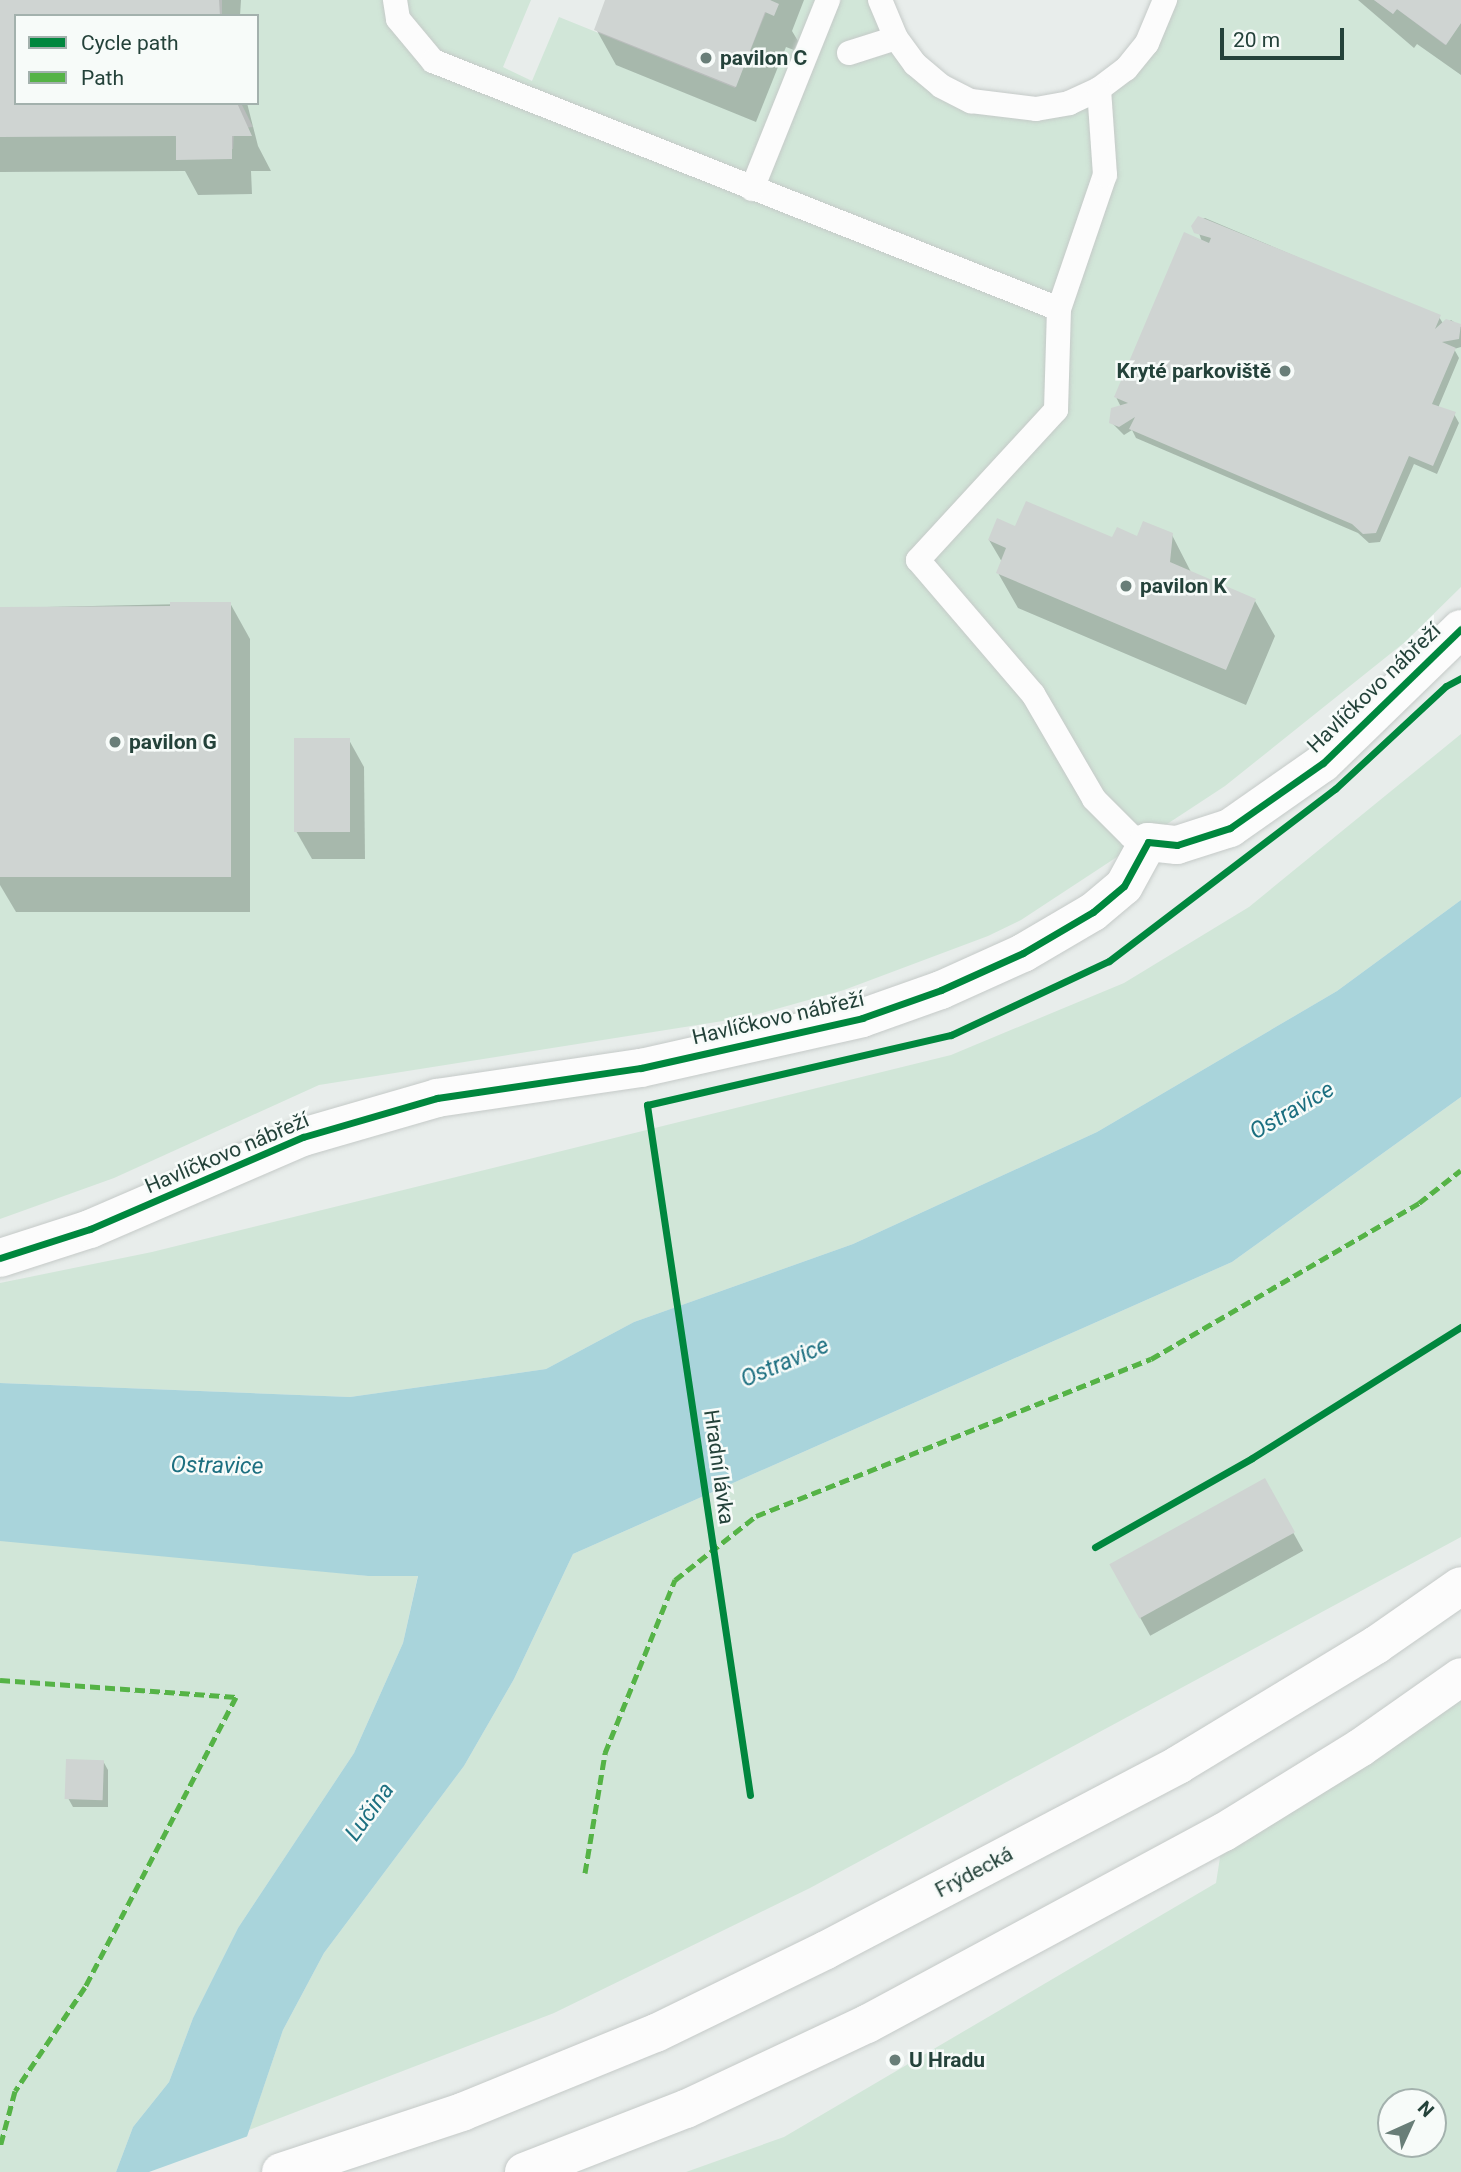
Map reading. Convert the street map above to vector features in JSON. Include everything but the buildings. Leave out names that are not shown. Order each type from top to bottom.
[{"type":"main road","name":"Havlíčkovo nábřeží","points":[[0,1258],[102,1225],[303,1137],[437,1098],[641,1068],[862,1018],[941,990],[1093,912],[1124,886],[1147,842],[1177,845],[1230,828],[1323,763],[1461,629]]},
{"type":"main road","name":"Frýdecká","points":[[281,2172],[462,2112],[656,2033],[826,1950],[1166,1771],[1376,1645],[1461,1586]]},
{"type":"main road","points":[[524,2172],[686,2109],[867,2024],[1224,1832],[1360,1748],[1461,1677]]},
{"type":"lane","points":[[395,0],[398,19],[433,61],[1059,309]]},
{"type":"lane","points":[[752,189],[828,0]]},
{"type":"lane","points":[[880,0],[895,38],[915,64],[941,86],[971,101],[1036,109],[1069,103],[1099,89],[1126,69],[1147,43],[1165,0]]},
{"type":"lane","points":[[849,53],[895,38]]},
{"type":"lane","points":[[1099,89],[1105,175],[1059,309],[1056,410],[918,560],[1033,694],[1094,799],[1131,836],[1147,842]]},
{"type":"green space","points":[[222,0],[531,0],[503,67],[532,81],[559,17],[735,88],[771,0],[880,0],[915,64],[1003,109],[1099,89],[1165,0],[1374,0],[1393,14],[1397,9],[1445,45],[1461,23],[1461,587],[1405,642],[1225,786],[1021,920],[988,936],[844,990],[748,1017],[319,1085],[114,1178],[0,1219],[0,127],[175,128],[177,150],[233,149],[234,129],[253,127],[242,105],[259,105],[259,14],[222,14]]},
{"type":"green space","points":[[1461,734],[1461,900],[1337,991],[1097,1132],[853,1244],[634,1322],[546,1369],[350,1397],[0,1383],[0,1283],[152,1252],[951,1055],[1124,983],[1249,907]]},
{"type":"green space","points":[[1461,1097],[1461,1537],[810,1888],[554,2013],[249,2130],[283,2030],[324,1953],[464,1766],[514,1679],[573,1554],[1232,1262]]},
{"type":"green space","points":[[30,1540],[368,1576],[418,1575],[403,1643],[354,1753],[238,1928],[193,2018],[169,2082],[133,2127],[116,2172],[0,2172],[0,1541]]},
{"type":"green space","points":[[1461,1677],[1461,2172],[686,2172],[784,2137],[1216,1883],[1224,1832]]},
{"type":"water","points":[[1461,900],[1461,1097],[1232,1262],[573,1554],[514,1679],[464,1766],[324,1953],[283,2030],[235,2172],[116,2172],[133,2127],[169,2082],[193,2018],[238,1928],[354,1753],[403,1643],[418,1576],[368,1576],[0,1541],[0,1383],[350,1397],[546,1369],[634,1322],[853,1244],[1097,1132],[1337,991]]},
{"type":"pier","points":[[251,2135],[238,2172],[149,2172]]},
{"type":"marked path","points":[[585,1873],[605,1753],[675,1580],[756,1516],[1151,1359],[1419,1203],[1461,1170]]},
{"type":"marked path","points":[[0,1680],[236,1697],[85,1987],[15,2091],[0,2147]]},
{"type":"cycle path","points":[[0,1258],[90,1229],[303,1137],[437,1098],[641,1068],[862,1018],[941,990],[1023,953],[1093,912],[1124,886],[1148,842],[1177,845],[1230,828],[1323,763],[1461,629]]},
{"type":"cycle path","name":"Hradní lávka","points":[[750,1795],[647,1105],[951,1035],[1109,961],[1335,789],[1446,686],[1461,678]]},
{"type":"cycle path","points":[[1095,1547],[1252,1458],[1461,1327]]},
{"type":"place","name":"pavilon C","points":[[706,58]]},
{"type":"place","name":"Kryté parkoviště","points":[[1285,371]]},
{"type":"place","name":"pavilon K","points":[[1126,586]]},
{"type":"place","name":"pavilon G","points":[[115,742]]},
{"type":"place","name":"U Hradu","points":[[895,2060]]},
{"type":"water label","name":"Ostravice","points":[[1292,1111]]},
{"type":"water label","name":"Ostravice","points":[[785,1363]]},
{"type":"water label","name":"Ostravice","points":[[217,1466]]},
{"type":"water label","name":"Lučina","points":[[370,1812]]}]
